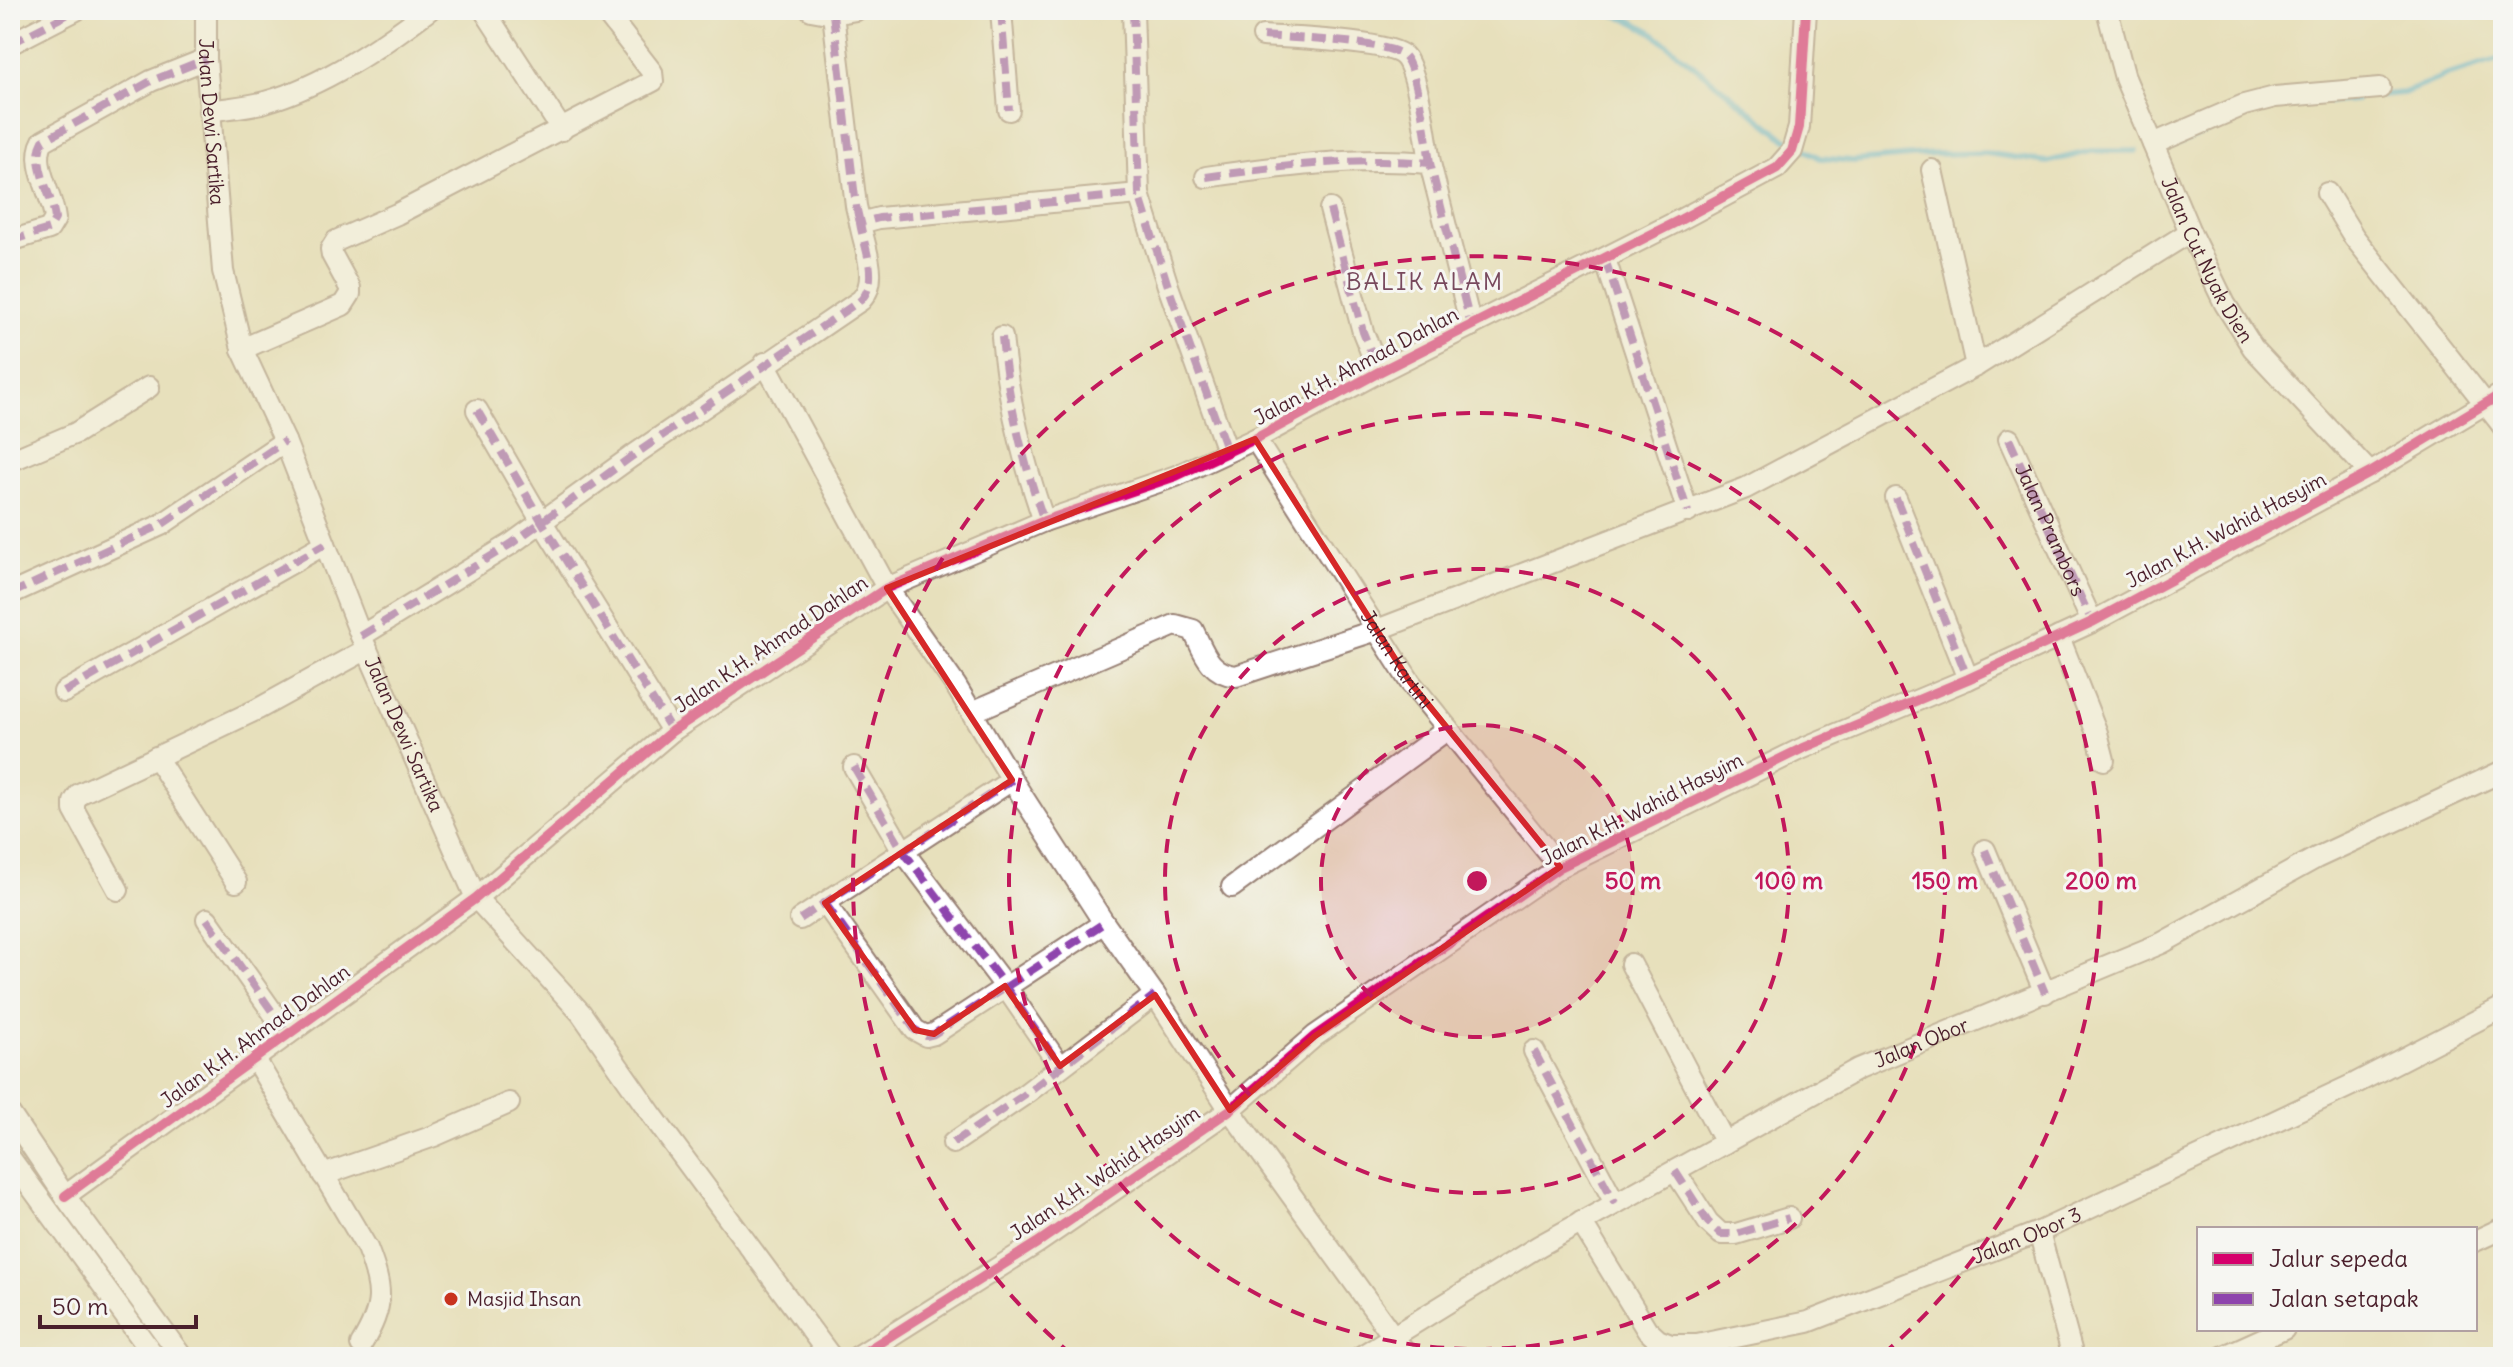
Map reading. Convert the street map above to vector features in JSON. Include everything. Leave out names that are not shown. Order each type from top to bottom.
[{"type":"street","points":[[10,44],[76,10]]},
{"type":"street","name":"Jalan Dewi Sartika","points":[[206,10],[209,111],[223,271],[242,349],[285,441],[364,643],[476,898],[581,1013],[652,1115],[831,1357]]},
{"type":"street","points":[[209,111],[263,103],[300,90],[347,66],[429,10]]},
{"type":"street","points":[[484,10],[562,130]]},
{"type":"street","points":[[242,349],[343,305],[350,288],[331,249],[336,241],[397,214],[653,81],[652,72],[604,10]]},
{"type":"street","points":[[811,10],[833,14],[856,10]]},
{"type":"street","points":[[1001,10],[1009,110]]},
{"type":"street","points":[[1133,10],[1139,194],[1227,451]]},
{"type":"street","name":"Jalan K.H. Ahmad Dahlan","points":[[65,1196],[476,898],[672,731],[887,588],[1044,521],[1176,476],[1255,439],[1777,168],[1792,151],[1799,127],[1806,10]]},
{"type":"street","name":"Jalan Cut Nyak Dien","points":[[2107,10],[2125,78],[2190,232],[2225,304],[2253,348],[2370,473]]},
{"type":"street","points":[[118,890],[74,810],[79,794],[258,709],[364,643],[866,295],[870,287],[870,272],[856,206],[833,14]]},
{"type":"street","points":[[1263,36],[1381,47],[1402,54],[1408,62],[1471,326]]},
{"type":"street","points":[[10,241],[49,229],[55,219],[40,166],[39,149],[43,141],[151,81],[206,59]]},
{"type":"street","points":[[2153,144],[2244,105],[2275,97],[2380,88]]},
{"type":"street","points":[[1206,177],[1299,163],[1430,163]]},
{"type":"street","points":[[1932,170],[1976,366]]},
{"type":"street","points":[[2327,193],[2354,237],[2503,426]]},
{"type":"street","points":[[860,223],[879,218],[1139,194]]},
{"type":"street","points":[[1330,209],[1363,332],[1379,372]]},
{"type":"street","points":[[972,712],[1175,625],[1193,630],[1213,669],[1224,675],[1236,676],[1377,630],[1688,512],[1746,488],[1976,366],[2190,232]]},
{"type":"street","points":[[1605,259],[1688,512]]},
{"type":"street","points":[[1002,337],[1007,387],[1025,466],[1044,521]]},
{"type":"street","points":[[765,363],[887,588],[948,674],[1104,923],[1230,1110],[1408,1357]]},
{"type":"street","points":[[10,461],[76,433],[149,387]]},
{"type":"street","name":"Jalan K.H. Wahid Hasyim","points":[[857,1357],[1037,1243],[1230,1110],[1315,1036],[1560,867],[1801,749],[1968,679],[2092,622],[2370,473],[2503,393]]},
{"type":"street","points":[[477,410],[542,522],[672,731]]},
{"type":"street","name":"Jalan Kartini","points":[[1255,439],[1410,682],[1560,867]]},
{"type":"street","name":"Jalan Prambors","points":[[2009,439],[2092,622]]},
{"type":"street","points":[[10,594],[161,525],[285,441]]},
{"type":"street","points":[[1896,498],[1968,679]]},
{"type":"street","points":[[64,692],[325,544]]},
{"type":"street","points":[[2059,637],[2097,733],[2104,760]]},
{"type":"street","points":[[1232,887],[1448,729]]},
{"type":"street","points":[[156,757],[236,882]]},
{"type":"street","points":[[854,767],[903,851],[1005,986],[1060,1066]]},
{"type":"street","name":"Jalan Obor","points":[[1360,1357],[1581,1222],[1858,1069],[2162,943],[2316,858],[2503,771]]},
{"type":"street","points":[[800,919],[1012,780]]},
{"type":"street","points":[[1985,850],[2045,993]]},
{"type":"street","points":[[825,903],[915,1030],[921,1034],[934,1034],[1104,923]]},
{"type":"street","points":[[207,919],[288,1034]]},
{"type":"street","points":[[1631,964],[1725,1143]]},
{"type":"street","points":[[953,1143],[1024,1095],[1155,995]]},
{"type":"street","name":"Jalan Obor 3","points":[[1581,1222],[1647,1330],[1674,1351],[1808,1322],[2039,1232],[2356,1083],[2503,1007]]},
{"type":"street","points":[[1534,1051],[1615,1203]]},
{"type":"street","points":[[255,1059],[367,1248],[379,1280],[377,1317],[361,1345]]},
{"type":"street","points":[[323,1175],[434,1136],[509,1103]]},
{"type":"street","points":[[10,1114],[65,1196],[182,1357]]},
{"type":"street","points":[[10,1158],[155,1357]]},
{"type":"street","points":[[1675,1171],[1708,1222],[1721,1234],[1736,1234],[1789,1218]]},
{"type":"street","points":[[2477,1240],[2503,1228]]},
{"type":"street","points":[[2039,1232],[2073,1357]]},
{"type":"street","points":[[2222,1357],[2280,1331]]},
{"type":"highlighted area","points":[[1255,439],[1410,682],[1560,867],[1315,1036],[1230,1110],[1155,995],[1060,1066],[1005,986],[934,1034],[915,1030],[825,903],[1012,780],[887,588]]},
{"type":"waterway","points":[[1595,10],[1626,18],[1652,32],[1783,137],[1820,158],[1853,161],[1985,153],[2047,162],[2091,151],[2136,151]]},
{"type":"waterway","points":[[2381,95],[2404,93],[2447,75],[2503,58]]},
{"type":"waterway","points":[[2330,102],[2355,100]]},
{"type":"waterway","points":[[2170,147],[2226,123]]},
{"type":"marked path","points":[[10,44],[76,10]]},
{"type":"marked path","points":[[856,10],[833,14],[860,223]]},
{"type":"marked path","points":[[1001,10],[1009,110]]},
{"type":"marked path","points":[[1133,10],[1139,194],[1227,451]]},
{"type":"marked path","points":[[1263,36],[1360,44],[1395,51],[1404,56],[1417,90],[1430,163]]},
{"type":"marked path","points":[[10,241],[49,229],[55,219],[39,160],[43,141],[151,81],[206,59]]},
{"type":"marked path","points":[[1206,177],[1318,164],[1374,161],[1430,163],[1471,326]]},
{"type":"marked path","points":[[361,636],[511,544],[631,457],[861,300],[867,292],[870,273],[860,223],[879,218],[1139,194]]},
{"type":"marked path","points":[[1330,209],[1363,332],[1379,372]]},
{"type":"marked path","points":[[1605,259],[1688,512]]},
{"type":"marked path","points":[[1002,337],[1017,430],[1044,521]]},
{"type":"marked path","points":[[477,410],[542,522],[672,731]]},
{"type":"marked path","points":[[2009,439],[2092,622]]},
{"type":"marked path","points":[[10,594],[161,525],[285,441]]},
{"type":"marked path","points":[[1896,498],[1968,679]]},
{"type":"marked path","points":[[64,692],[325,544]]},
{"type":"marked path","points":[[854,767],[903,851],[1005,986],[1060,1066]]},
{"type":"marked path","points":[[800,919],[1012,780]]},
{"type":"marked path","points":[[1985,850],[2045,993]]},
{"type":"marked path","points":[[825,903],[915,1030],[926,1036],[934,1034],[1104,923]]},
{"type":"marked path","points":[[207,919],[288,1034]]},
{"type":"marked path","points":[[953,1143],[1024,1095],[1155,995]]},
{"type":"marked path","points":[[1534,1051],[1615,1203]]},
{"type":"marked path","points":[[1675,1171],[1708,1222],[1721,1234],[1736,1234],[1789,1218]]},
{"type":"cycle path","points":[[65,1196],[476,898],[672,731],[887,588],[1044,521],[1176,476],[1255,439],[1777,168],[1792,151],[1799,127],[1806,10]]},
{"type":"cycle path","points":[[857,1357],[1037,1243],[1230,1110],[1315,1036],[1560,867],[1801,749],[1968,679],[2092,622],[2370,473],[2503,393]]},
{"type":"place","name":"Masjid Ihsan","points":[[451,1299]]},
{"type":"district","name":"BALIK ALAM","points":[[1425,282]]}]
